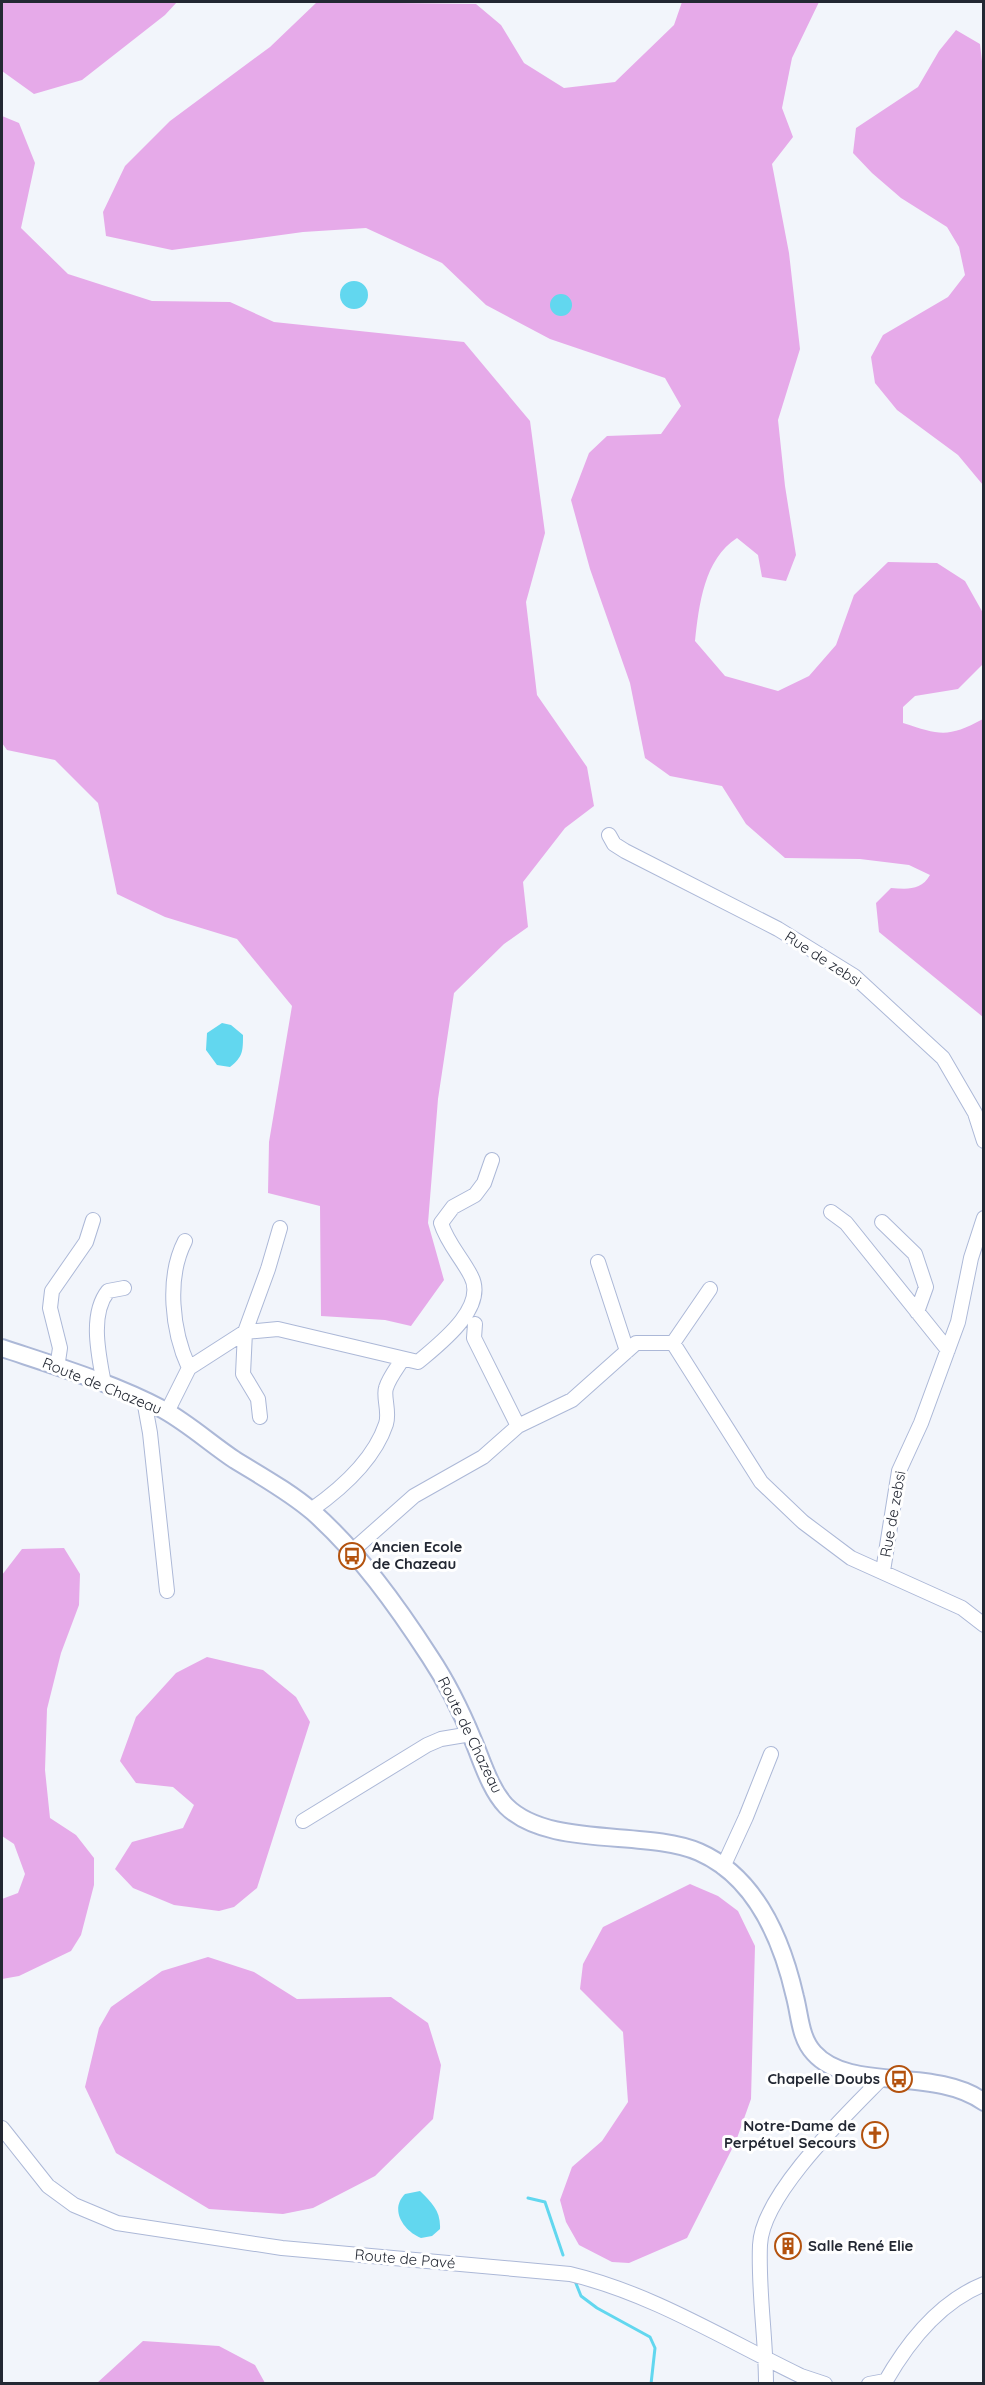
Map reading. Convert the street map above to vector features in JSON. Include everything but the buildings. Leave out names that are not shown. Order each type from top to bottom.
[{"type":"main road","name":"Route de Chazeau","points":[[2,1348],[104,1384],[167,1412],[311,1510],[352,1551],[414,1633],[449,1685],[500,1797],[507,1806],[525,1818],[546,1826],[588,1835],[686,1847],[723,1867],[743,1885],[772,1925],[787,1962],[803,2033],[810,2050],[825,2062],[842,2071],[949,2085],[984,2102]]},
{"type":"street","name":"Rue de zebsi","points":[[609,835],[614,844],[625,851],[778,929],[854,976],[943,1058],[975,1113],[984,1141]]},
{"type":"street","points":[[167,1412],[189,1368],[244,1332],[278,1329],[418,1362],[460,1325],[472,1301],[473,1279],[444,1236],[441,1223],[453,1207],[475,1195],[492,1160]]},
{"type":"street","points":[[831,1212],[846,1223],[948,1350]]},
{"type":"street","name":"Rue de zebsi","points":[[883,1571],[899,1471],[958,1322],[971,1258],[984,1218]]},
{"type":"street","points":[[57,1368],[60,1348],[50,1308],[52,1291],[86,1242],[93,1220]]},
{"type":"street","points":[[882,1222],[915,1254],[926,1287],[917,1312]]},
{"type":"street","points":[[260,1418],[258,1399],[243,1374],[244,1332],[268,1269],[280,1228]]},
{"type":"street","points":[[185,1241],[178,1255],[174,1272],[179,1345],[189,1368]]},
{"type":"street","points":[[598,1262],[627,1351]]},
{"type":"street","points":[[104,1384],[98,1350],[98,1310],[108,1291],[124,1288]]},
{"type":"street","points":[[673,1343],[710,1289]]},
{"type":"street","points":[[475,1324],[474,1338],[518,1426]]},
{"type":"street","points":[[352,1551],[414,1496],[483,1457],[518,1426],[572,1400],[636,1343],[673,1343]]},
{"type":"street","points":[[673,1343],[761,1482],[803,1522],[851,1558],[962,1608],[984,1625]]},
{"type":"street","points":[[311,1510],[343,1487],[369,1454],[386,1424],[388,1404],[386,1388],[402,1360]]},
{"type":"street","points":[[144,1400],[167,1591]]},
{"type":"street","points":[[303,1821],[427,1745],[441,1739],[471,1734]]},
{"type":"street","points":[[723,1867],[750,1809],[771,1754]]},
{"type":"street","points":[[766,2384],[760,2243],[770,2213],[810,2153],[884,2077]]},
{"type":"street","name":"Route de Pavé","points":[[2,2128],[48,2186],[74,2205],[117,2223],[282,2248],[570,2274],[602,2282],[641,2298],[766,2360],[825,2384]]},
{"type":"street","points":[[868,2384],[884,2383],[923,2326],[964,2292],[984,2284]]},
{"type":"shaded area","points":[[2,2],[177,2],[165,15],[82,80],[34,94],[2,71]]},
{"type":"shaded area","points":[[317,2],[476,4],[501,25],[524,63],[564,88],[615,82],[674,25],[682,2],[819,2],[792,58],[782,108],[793,137],[772,164],[789,253],[800,349],[778,420],[796,555],[786,581],[762,577],[758,555],[737,538],[726,547],[710,570],[705,584],[695,641],[725,676],[778,691],[809,676],[836,645],[854,595],[888,562],[937,563],[965,581],[983,613],[983,664],[958,689],[915,696],[903,707],[903,723],[944,733],[961,729],[983,719],[983,1017],[879,932],[876,903],[891,888],[908,889],[918,886],[930,875],[909,865],[860,859],[785,858],[746,824],[722,786],[670,776],[645,758],[630,683],[590,569],[571,500],[589,453],[607,436],[661,434],[681,406],[665,378],[550,339],[486,305],[442,263],[366,228],[303,232],[172,250],[106,236],[103,212],[125,166],[170,121],[270,47]]},
{"type":"shaded area","points":[[956,30],[980,44],[983,70],[983,485],[958,455],[897,410],[875,383],[871,357],[883,335],[948,297],[965,275],[959,247],[947,227],[901,198],[853,153],[856,128],[918,87],[939,51]]},
{"type":"shaded area","points":[[2,116],[19,123],[35,163],[21,228],[68,274],[152,301],[230,302],[274,322],[464,342],[530,421],[545,533],[526,602],[537,695],[587,767],[594,806],[565,828],[523,882],[528,927],[504,944],[454,993],[438,1099],[428,1223],[444,1280],[411,1326],[385,1320],[321,1316],[320,1206],[268,1193],[269,1142],[292,1006],[237,939],[165,917],[117,894],[98,803],[55,760],[7,750],[2,743]]},
{"type":"shaded area","points":[[64,1548],[80,1574],[79,1605],[61,1653],[47,1709],[45,1770],[50,1818],[76,1835],[94,1858],[94,1885],[81,1935],[71,1951],[19,1976],[2,1979],[2,1899],[18,1893],[25,1874],[14,1844],[2,1836],[2,1575],[22,1549]]},
{"type":"shaded area","points":[[207,1657],[263,1670],[296,1697],[310,1722],[257,1888],[234,1907],[219,1911],[174,1905],[133,1888],[115,1869],[132,1842],[183,1828],[194,1805],[173,1787],[136,1783],[120,1761],[136,1717],[176,1673]]},
{"type":"shaded area","points":[[690,1884],[718,1896],[738,1911],[755,1946],[751,2099],[736,2141],[687,2238],[629,2263],[612,2262],[579,2245],[566,2222],[560,2200],[572,2167],[602,2141],[628,2102],[623,2032],[580,1989],[583,1964],[603,1927]]},
{"type":"shaded area","points":[[208,1957],[254,1972],[297,1999],[391,1997],[428,2023],[441,2065],[433,2119],[375,2176],[313,2208],[283,2214],[209,2209],[116,2153],[85,2087],[99,2028],[111,2007],[162,1971]]},
{"type":"shaded area","points":[[143,2341],[219,2346],[255,2365],[265,2383],[97,2383]]},
{"type":"water","points":[[354,281],[364,285],[368,295],[364,305],[354,309],[344,305],[340,295],[344,285]]},
{"type":"water","points":[[561,294],[569,297],[572,305],[569,313],[561,316],[553,313],[550,305],[553,297]]},
{"type":"water","points":[[222,1023],[231,1025],[243,1035],[241,1053],[238,1060],[230,1067],[217,1065],[206,1050],[207,1033]]},
{"type":"water","points":[[420,2191],[435,2208],[440,2223],[440,2229],[432,2236],[421,2238],[404,2225],[398,2207],[405,2194]]},
{"type":"waterway","points":[[528,2198],[545,2202],[563,2255]]},
{"type":"waterway","points":[[575,2281],[581,2296],[597,2308],[650,2337],[655,2348],[651,2384]]},
{"type":"place","name":"Ancien Ecole de Chazeau","points":[[352,1556]]},
{"type":"place","name":"Chapelle Doubs","points":[[899,2079]]},
{"type":"place","name":"Notre-Dame de Perpétuel Secours","points":[[875,2135]]},
{"type":"place","name":"Salle René Elie","points":[[788,2246]]}]
